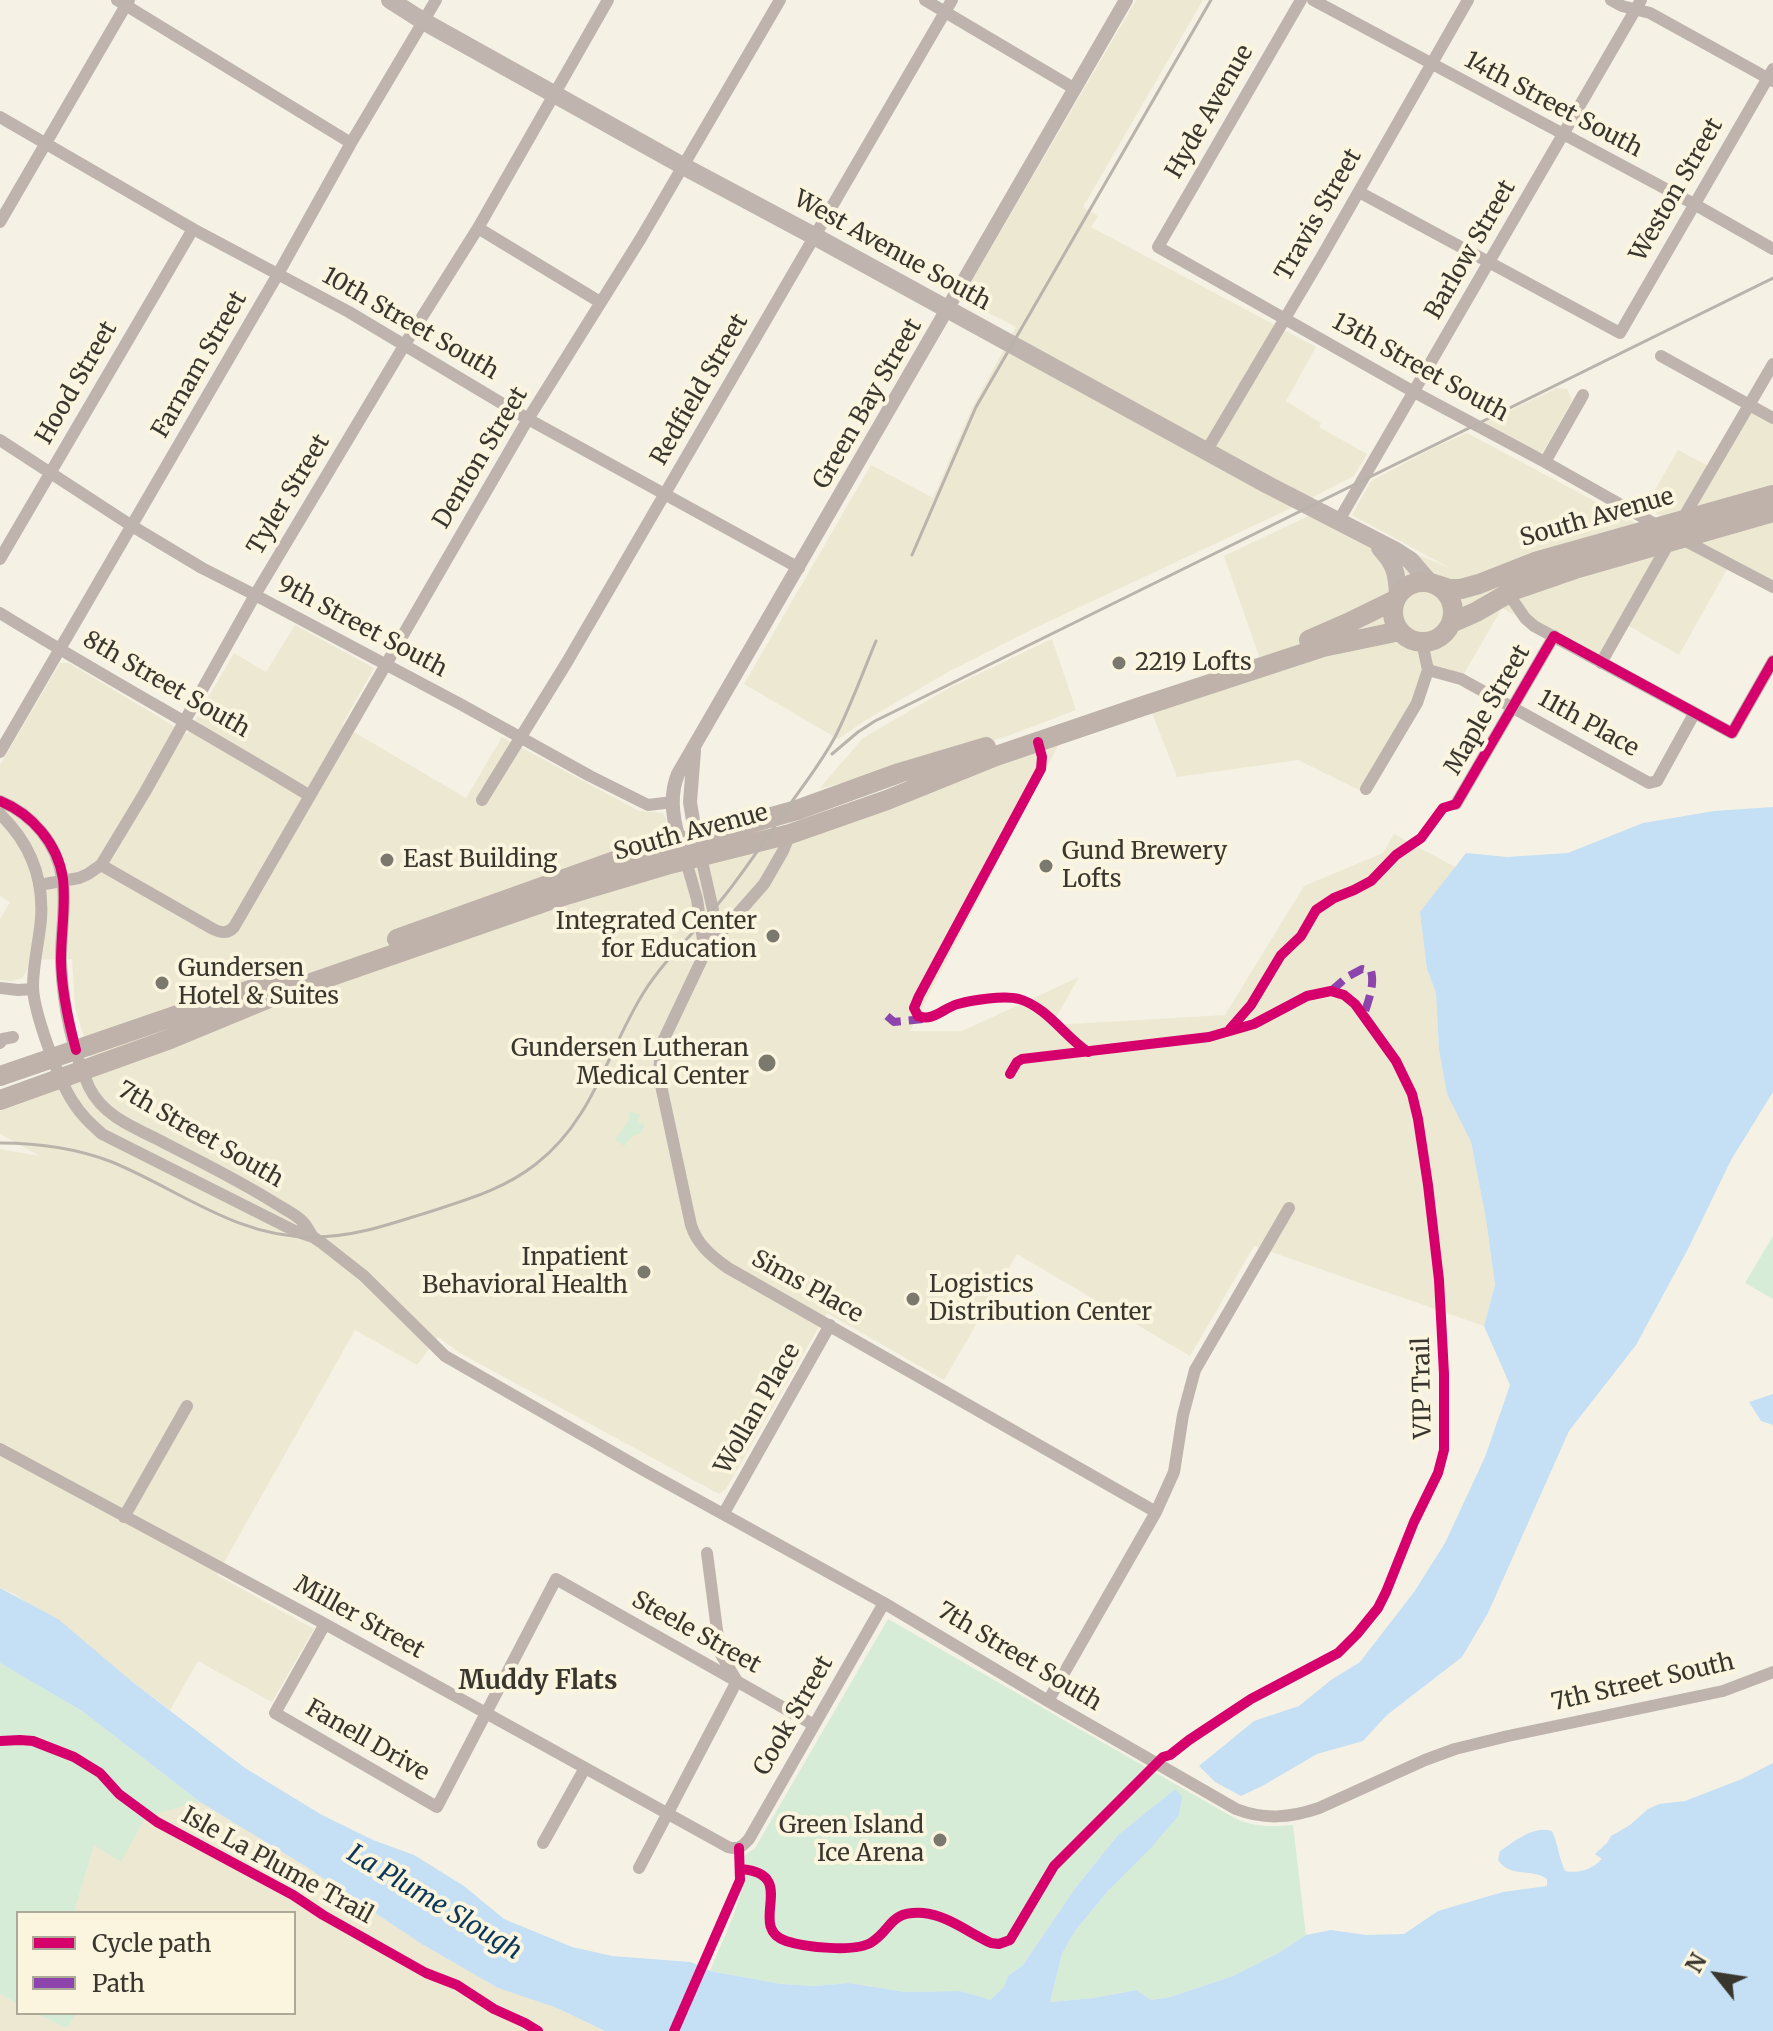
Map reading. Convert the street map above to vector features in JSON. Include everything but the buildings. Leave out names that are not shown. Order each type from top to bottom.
[{"type":"highway","name":"South Avenue","points":[[1422,642],[1437,638],[1451,623],[1508,593],[1773,495]]},
{"type":"highway","name":"South Avenue","points":[[0,1100],[170,1039],[305,985],[899,773],[1295,645],[1348,623],[1396,597],[1412,584],[1461,589],[1535,562],[1773,512]]},
{"type":"highway","points":[[1434,584],[1450,599],[1451,623]]},
{"type":"highway","points":[[1396,597],[1394,620],[1400,631],[1422,642]]},
{"type":"highway","name":"South Avenue","points":[[0,1076],[359,953],[577,874],[690,850],[790,834],[887,800],[996,756],[1140,707],[1323,647],[1400,631]]},
{"type":"main road","name":"West Avenue South","points":[[390,0],[683,166],[1396,551],[1434,584]]},
{"type":"main road","name":"West Avenue South","points":[[1373,540],[1393,562],[1397,579],[1396,597]]},
{"type":"street","name":"Farnam Street","points":[[0,752],[436,0]]},
{"type":"street","name":"Tyler Street","points":[[101,865],[255,595],[478,228],[608,0]]},
{"type":"street","name":"Denton Street","points":[[101,865],[218,932],[228,932],[234,927],[528,419],[641,238],[780,0]]},
{"type":"street","points":[[925,0],[948,6],[1075,89]]},
{"type":"street","name":"Green Bay Street","points":[[690,850],[674,820],[674,783],[1126,0]]},
{"type":"street","name":"Hyde Avenue","points":[[1158,247],[1301,0]]},
{"type":"street","name":"14th Street South","points":[[1313,0],[1773,249]]},
{"type":"street","name":"Travis Street","points":[[1207,450],[1468,0]]},
{"type":"street","points":[[1611,0],[1622,6],[1638,5],[1771,76]]},
{"type":"street","points":[[0,222],[124,2],[351,143]]},
{"type":"street","name":"Barlow Street","points":[[1338,522],[1638,5]]},
{"type":"street","name":"Redfield Street","points":[[482,800],[665,494],[948,6]]},
{"type":"street","name":"Weston Street","points":[[1489,263],[1620,333],[1771,76]]},
{"type":"street","name":"10th Street South","points":[[0,117],[193,229],[405,344],[528,419],[799,568]]},
{"type":"street","points":[[1359,192],[1489,263]]},
{"type":"street","points":[[478,228],[600,302]]},
{"type":"street","name":"Hood Street","points":[[0,559],[193,229]]},
{"type":"street","name":"13th Street South","points":[[1158,247],[1414,392],[1773,587]]},
{"type":"street","points":[[1661,356],[1773,418]]},
{"type":"street","points":[[1601,663],[1673,532],[1773,364]]},
{"type":"street","points":[[1545,462],[1583,395]]},
{"type":"street","name":"9th Street South","points":[[0,440],[202,568],[648,805],[673,802]]},
{"type":"street","points":[[1508,593],[1534,626],[1732,733],[1773,661]]},
{"type":"street","name":"8th Street South","points":[[0,613],[310,796]]},
{"type":"street","name":"Maple Street","points":[[1456,804],[1554,636]]},
{"type":"street","points":[[1366,789],[1417,703],[1428,670],[1422,642]]},
{"type":"street","name":"11th Place","points":[[1428,670],[1461,679],[1649,783],[1657,781],[1694,714]]},
{"type":"street","name":"Green Bay Street","points":[[690,850],[694,747]]},
{"type":"street","name":"7th Street South","points":[[0,801],[33,821],[46,838],[59,865],[63,880],[62,974],[71,1032],[82,1071],[100,1105],[114,1117],[269,1199],[304,1222],[313,1237]]},
{"type":"street","name":"7th Street South","points":[[0,814],[20,835],[35,866],[39,885],[41,918],[33,989],[36,1009],[71,1101],[102,1134],[295,1231],[313,1237],[364,1276],[445,1356],[884,1603],[1236,1809],[1258,1816],[1302,1814],[1455,1749],[1723,1691],[1773,1672]]},
{"type":"street","name":"Sims Place","points":[[790,834],[764,884],[703,954],[664,1039],[660,1081],[691,1225],[698,1242],[715,1260],[1156,1512]]},
{"type":"street","points":[[690,850],[703,954]]},
{"type":"street","points":[[39,885],[88,874],[101,865]]},
{"type":"street","points":[[0,988],[33,989]]},
{"type":"street","points":[[0,1043],[13,1037]]},
{"type":"street","points":[[1048,1701],[1156,1512],[1174,1472],[1195,1370],[1289,1208]]},
{"type":"street","name":"Wollan Place","points":[[724,1513],[830,1325]]},
{"type":"street","points":[[124,1517],[187,1406]]},
{"type":"street","name":"Miller Street","points":[[0,1449],[325,1624],[668,1815],[728,1847],[739,1848]]},
{"type":"street","points":[[639,1868],[737,1681],[720,1653],[707,1553]]},
{"type":"street","name":"Steele Street","points":[[484,1712],[556,1579],[814,1725]]},
{"type":"street","name":"Cook Street","points":[[739,1848],[749,1839],[884,1603]]},
{"type":"street","name":"Fanell Drive","points":[[325,1624],[275,1713],[437,1807],[484,1712]]},
{"type":"street","points":[[543,1843],[585,1768]]},
{"type":"shaded area","points":[[1136,0],[1203,0],[1083,207],[1098,216],[1091,227],[1316,347],[1286,401],[1321,423],[1319,427],[1367,454],[1354,476],[948,672],[838,739],[744,684],[871,465],[933,498],[971,410],[1016,327],[969,303],[964,294]]},
{"type":"shaded area","points":[[1557,388],[1567,389],[1572,401],[1543,452],[1536,452],[1484,423]]},
{"type":"shaded area","points":[[1749,404],[1773,418],[1773,587],[1730,564],[1679,655],[1624,623],[1601,663],[1502,608],[1461,679],[1428,670],[1367,794],[1298,760],[1177,777],[1152,713],[1265,673],[1224,556],[1319,511],[1338,522],[1450,568],[1352,515],[1371,481],[1467,433],[1634,522],[1636,527],[1667,520],[1645,507],[1678,450],[1712,468]]},
{"type":"shaded area","name":"Gundersen Lutheran Medical Center","points":[[295,625],[374,668],[342,725],[466,798],[502,737],[639,811],[663,813],[674,871],[1062,738],[910,1031],[962,1031],[1079,977],[1052,1025],[1225,1015],[1304,886],[1383,853],[1394,834],[1455,867],[1421,912],[1427,969],[1436,993],[1439,1050],[1447,1094],[1471,1142],[1486,1219],[1495,1285],[1484,1326],[1254,1246],[1190,1356],[1017,1254],[944,1380],[827,1313],[726,1489],[719,1494],[458,1352],[438,1337],[417,1365],[355,1330],[217,1575],[314,1629],[272,1702],[198,1661],[170,1710],[15,1594],[0,1588],[0,1149],[40,1156],[0,1134],[0,1111],[96,1076],[75,1008],[72,959],[30,960],[22,978],[0,980],[0,919],[10,902],[0,896],[0,765],[60,663],[69,663],[187,734],[234,653],[266,672]]},
{"type":"shaded area","points":[[1052,639],[1076,710],[1005,737],[819,789],[863,738],[949,688]]},
{"type":"shaded area","points":[[200,1802],[305,1866],[420,1943],[498,1988],[557,2008],[605,2031],[0,2031],[0,1994],[16,2003],[16,2015],[39,2015],[67,2028],[76,2015],[296,2015],[296,1911],[75,1911],[94,1844],[121,1861],[146,1815]]},
{"type":"green space","points":[[628,1113],[641,1115],[637,1120],[639,1124],[644,1123],[644,1128],[624,1146],[615,1139],[630,1119]]},
{"type":"green space","points":[[1773,1236],[1773,1299],[1745,1283]]},
{"type":"green space","points":[[888,1619],[1236,1819],[1264,1826],[1293,1825],[1306,1935],[1233,1976],[1170,1997],[1151,2000],[1136,1990],[1050,2002],[1062,1954],[1075,1931],[1108,1891],[1150,1849],[1175,1789],[1118,1835],[1076,1887],[1023,1965],[1008,1976],[1004,1987],[989,2001],[960,1991],[906,1992],[848,1983],[815,1986],[781,1984],[710,1971],[740,1896],[746,1867],[745,1855],[755,1848]]},
{"type":"green space","points":[[0,1663],[82,1711],[200,1802],[146,1816],[121,1862],[94,1845],[75,1911],[16,1911],[16,2003],[0,1994]]},
{"type":"green space","points":[[39,2015],[76,2015],[67,2028]]},
{"type":"water","points":[[1773,807],[1773,1092],[1731,1160],[1688,1249],[1636,1345],[1569,1431],[1488,1613],[1462,1657],[1387,1715],[1363,1741],[1317,1754],[1241,1796],[1215,1782],[1199,1766],[1254,1721],[1299,1706],[1360,1662],[1414,1592],[1445,1543],[1485,1457],[1510,1385],[1484,1326],[1495,1285],[1486,1219],[1471,1142],[1447,1094],[1439,1050],[1436,993],[1427,969],[1420,912],[1466,853],[1507,857],[1568,853],[1643,823],[1714,811]]},
{"type":"water","points":[[1773,1394],[1773,1425],[1761,1421],[1749,1402]]},
{"type":"water","name":"La Plume Slough","points":[[0,1588],[58,1619],[130,1680],[245,1768],[322,1815],[373,1840],[414,1855],[464,1886],[504,1919],[572,1947],[612,1956],[691,1962],[710,1971],[781,1984],[815,1986],[848,1983],[906,1992],[960,1991],[990,2000],[1004,1987],[1008,1976],[1023,1965],[1076,1887],[1118,1835],[1175,1789],[1182,1797],[1179,1815],[1075,1931],[1062,1954],[1050,2002],[1136,1990],[1151,2000],[1170,1997],[1233,1976],[1306,1935],[1331,1930],[1366,1935],[1404,1934],[1438,1911],[1503,1892],[1547,1886],[1547,1879],[1508,1869],[1498,1860],[1500,1851],[1525,1835],[1538,1830],[1552,1831],[1565,1871],[1585,1870],[1602,1859],[1595,1854],[1611,1836],[1648,1809],[1659,1804],[1685,1801],[1773,1763],[1773,2031],[605,2031],[557,2008],[498,1988],[420,1943],[305,1866],[200,1802],[82,1711],[0,1663]]},
{"type":"railway","points":[[912,555],[976,407],[1211,0]]},
{"type":"railway","points":[[832,754],[875,721],[1773,278]]},
{"type":"railway","points":[[0,1143],[57,1147],[98,1157],[234,1221],[286,1235],[345,1235],[432,1211],[499,1187],[536,1164],[572,1126],[598,1083],[644,992],[730,889],[830,746],[876,641]]},
{"type":"marked path","points":[[1331,991],[1362,969],[1371,971],[1372,987],[1364,1015]]},
{"type":"marked path","points":[[887,1016],[894,1022],[923,1019]]},
{"type":"cycle path","points":[[1230,1029],[1251,1005],[1281,955],[1301,936],[1316,910],[1371,881],[1396,855],[1421,838],[1443,808],[1456,804],[1554,636],[1732,733],[1773,661]]},
{"type":"cycle path","points":[[1038,742],[1041,769],[914,1008],[918,1016],[928,1017],[972,1001],[1019,999],[1047,1015],[1088,1052]]},
{"type":"cycle path","points":[[0,801],[33,822],[49,842],[60,866],[64,899],[62,982],[76,1050]]},
{"type":"cycle path","name":"VIP Trail","points":[[741,1869],[758,1873],[768,1880],[771,1890],[770,1925],[775,1934],[786,1941],[830,1948],[864,1945],[879,1937],[897,1918],[912,1913],[941,1917],[991,1943],[1010,1940],[1054,1866],[1163,1757],[1251,1699],[1338,1653],[1357,1634],[1378,1608],[1438,1473],[1444,1450],[1439,1280],[1418,1119],[1412,1094],[1396,1061],[1355,1004],[1344,995],[1331,991],[1307,996],[1254,1024],[1209,1037],[1022,1059],[1010,1074]]},
{"type":"cycle path","name":"Isle La Plume Trail","points":[[0,1741],[33,1741],[74,1757],[100,1773],[119,1794],[157,1822],[293,1895],[426,1973],[457,1985],[494,2009],[538,2031]]},
{"type":"cycle path","points":[[674,2031],[740,1880],[739,1848]]},
{"type":"place","name":"2219 Lofts","points":[[1119,663]]},
{"type":"place","name":"East Building","points":[[387,860]]},
{"type":"place","name":"Gund Brewery Lofts","points":[[1046,866]]},
{"type":"place","name":"Integrated Center for Education","points":[[773,936]]},
{"type":"place","name":"Gundersen Hotel & Suites","points":[[162,983]]},
{"type":"place","name":"Gundersen Lutheran Medical Center","points":[[767,1063]]},
{"type":"place","name":"Inpatient Behavioral Health","points":[[644,1272]]},
{"type":"place","name":"Logistics Distribution Center","points":[[913,1299]]},
{"type":"place","name":"Green Island Ice Arena","points":[[940,1840]]},
{"type":"district","name":"Muddy Flats","points":[[538,1682]]}]
